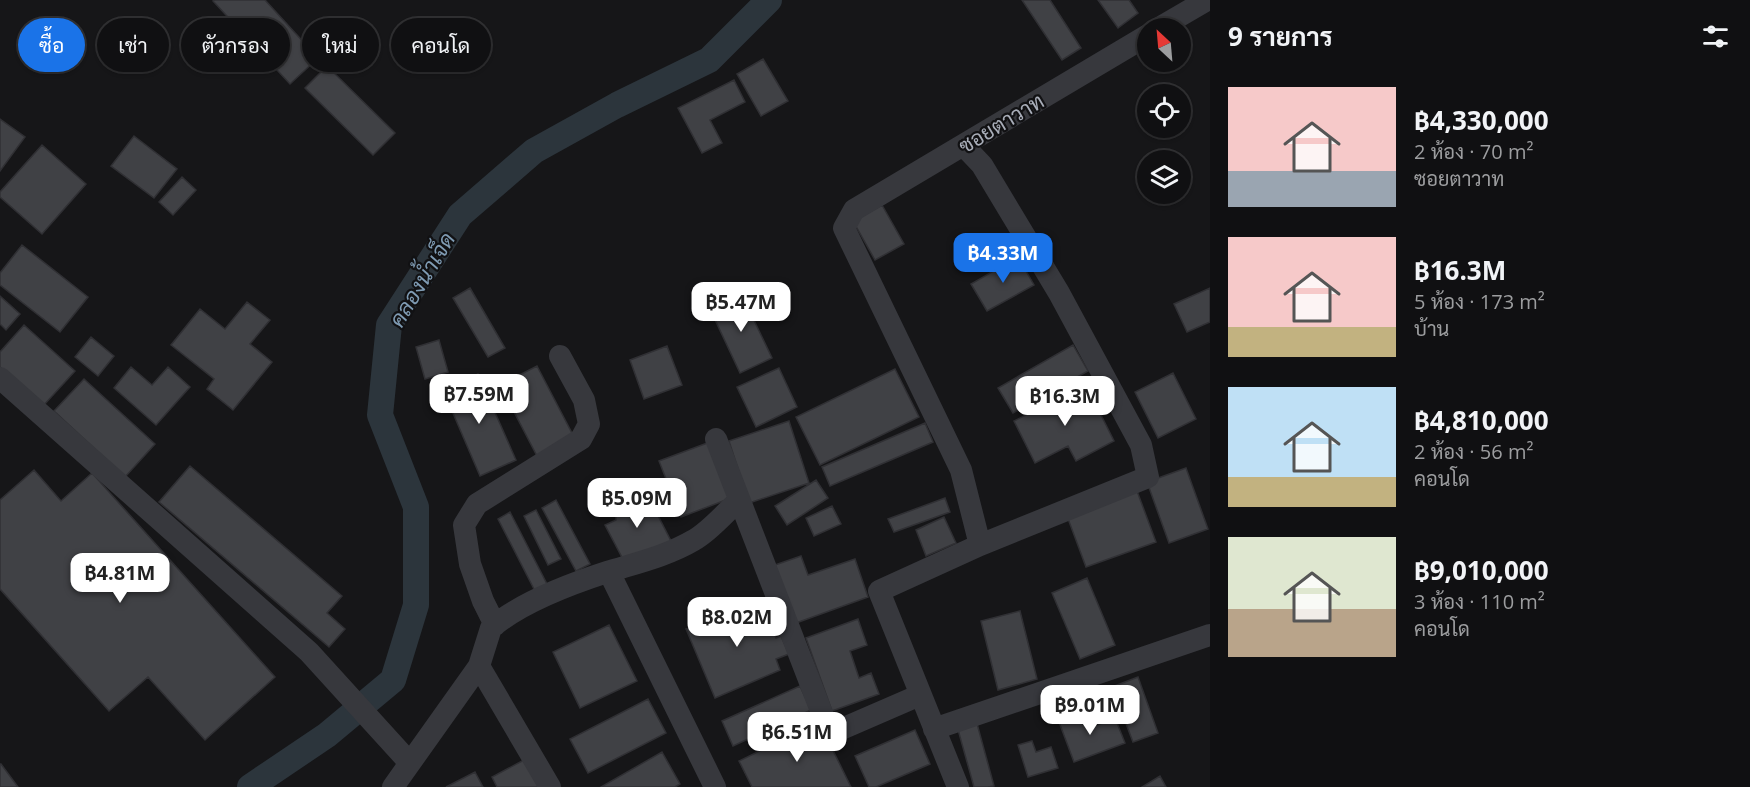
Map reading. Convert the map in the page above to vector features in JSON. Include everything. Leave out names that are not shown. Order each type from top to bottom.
[{"type":"street","points":[[1176,18],[1207,0]]},
{"type":"street","name":"ซอยตาวาท","points":[[980,545],[962,470],[844,228],[854,210],[1137,42]]},
{"type":"street","points":[[958,787],[879,591],[980,545],[1148,477],[1141,445],[1059,293],[982,165],[963,145]]},
{"type":"street","points":[[495,625],[483,601],[470,564],[464,525],[477,504],[581,439],[589,424],[584,400],[560,356]]},
{"type":"street","points":[[0,378],[309,652],[403,778],[479,666],[491,628],[515,611],[568,586],[639,564],[695,540],[739,500]]},
{"type":"street","points":[[716,439],[830,734],[920,695]]},
{"type":"street","points":[[609,572],[715,787]]},
{"type":"street","points":[[934,729],[1210,635]]},
{"type":"street","points":[[479,666],[550,787]]},
{"type":"building","points":[[265,0],[281,18],[229,18],[213,1]]},
{"type":"building","points":[[1022,0],[1050,0],[1081,48],[1062,60]]},
{"type":"building","points":[[1098,0],[1129,0],[1138,13],[1118,28]]},
{"type":"building","points":[[290,27],[302,40],[303,72],[290,84],[279,72],[290,72]]},
{"type":"building","points":[[763,59],[788,101],[761,116],[737,74]]},
{"type":"building","points":[[321,72],[333,72],[395,133],[373,155],[305,88]]},
{"type":"building","points":[[734,80],[745,102],[710,120],[722,143],[702,153],[678,108]]},
{"type":"building","points":[[0,119],[25,137],[0,171]]},
{"type":"building","points":[[134,136],[177,169],[154,198],[111,166]]},
{"type":"building","points":[[42,145],[86,184],[42,234],[0,197],[0,192]]},
{"type":"building","points":[[182,177],[196,190],[173,215],[159,202]]},
{"type":"building","points":[[882,205],[904,244],[875,260],[853,221]]},
{"type":"building","points":[[22,245],[88,297],[60,332],[0,285],[0,273]]},
{"type":"building","points":[[1018,257],[1034,285],[987,311],[971,284]]},
{"type":"building","points":[[470,288],[505,348],[488,357],[453,298]]},
{"type":"building","points":[[1210,288],[1210,322],[1187,332],[1174,304]]},
{"type":"building","points":[[741,293],[772,358],[740,373],[710,309]]},
{"type":"building","points":[[0,296],[20,314],[6,330],[0,324]]},
{"type":"building","points":[[247,302],[270,320],[250,344],[272,362],[233,410],[207,389],[214,379],[171,345],[200,309],[225,329]]},
{"type":"building","points":[[24,325],[75,371],[43,406],[0,367],[0,352]]},
{"type":"building","points":[[91,337],[114,356],[98,376],[75,357]]},
{"type":"building","points":[[439,340],[448,372],[425,379],[416,347]]},
{"type":"building","points":[[1073,345],[1088,371],[1013,413],[998,388]]},
{"type":"building","points":[[667,346],[682,385],[644,399],[630,360]]},
{"type":"building","points":[[537,366],[574,437],[537,456],[500,385]]},
{"type":"building","points":[[131,367],[152,385],[168,367],[190,387],[156,425],[114,388]]},
{"type":"building","points":[[779,368],[797,407],[756,427],[737,387]]},
{"type":"building","points":[[895,369],[919,417],[820,465],[796,417]]},
{"type":"building","points":[[1173,373],[1196,419],[1158,438],[1135,392]]},
{"type":"building","points":[[478,374],[516,460],[480,476],[443,390]]},
{"type":"building","points":[[84,379],[155,444],[125,477],[54,411]]},
{"type":"building","points":[[1086,385],[1114,441],[1076,461],[1068,446],[1035,463],[1014,421]]},
{"type":"building","points":[[789,421],[809,483],[749,503],[729,441]]},
{"type":"building","points":[[925,423],[933,442],[830,486],[822,467]]},
{"type":"building","points":[[710,442],[731,498],[681,517],[659,461]]},
{"type":"building","points":[[190,466],[342,596],[327,613],[345,629],[329,647],[159,502]]},
{"type":"building","points":[[1186,468],[1208,529],[1169,543],[1147,482]]},
{"type":"building","points":[[34,470],[61,501],[92,473],[275,677],[205,740],[148,677],[109,711],[0,589],[0,500]]},
{"type":"building","points":[[816,480],[828,498],[787,525],[775,506]]},
{"type":"building","points":[[1137,491],[1156,542],[1086,567],[1067,516]]},
{"type":"building","points":[[627,495],[650,500],[671,541],[626,565],[605,525],[616,520],[616,501]]},
{"type":"building","points":[[945,498],[950,512],[894,532],[888,519]]},
{"type":"building","points":[[556,500],[590,564],[576,571],[542,508]]},
{"type":"building","points":[[832,506],[841,524],[814,536],[806,518]]},
{"type":"building","points":[[536,510],[561,559],[548,565],[524,516]]},
{"type":"building","points":[[510,512],[548,586],[536,593],[498,519]]},
{"type":"building","points":[[944,517],[956,543],[926,556],[916,530]]},
{"type":"building","points":[[801,556],[808,575],[855,559],[868,597],[796,623],[775,565]]},
{"type":"building","points":[[1087,578],[1115,645],[1080,659],[1052,593]]},
{"type":"building","points":[[759,598],[776,638],[781,636],[789,654],[776,659],[780,670],[715,698],[686,629]]},
{"type":"building","points":[[1020,611],[1037,679],[998,690],[981,621]]},
{"type":"building","points":[[858,619],[867,645],[850,651],[859,678],[871,673],[879,694],[832,711],[806,638]]},
{"type":"building","points":[[609,625],[637,681],[580,708],[553,652]]},
{"type":"building","points":[[1138,677],[1158,733],[1133,742],[1112,687]]},
{"type":"building","points":[[800,686],[811,710],[733,746],[722,721]]},
{"type":"building","points":[[648,699],[666,733],[588,773],[570,739]]},
{"type":"building","points":[[1092,711],[1097,725],[1115,718],[1125,743],[1074,762],[1059,722]]},
{"type":"building","points":[[976,720],[994,786],[974,787],[957,726]]},
{"type":"building","points":[[819,722],[851,787],[752,787],[739,761]]},
{"type":"building","points":[[915,730],[930,764],[876,787],[869,787],[855,756]]},
{"type":"building","points":[[1032,741],[1036,752],[1051,747],[1058,768],[1028,777],[1018,745]]},
{"type":"building","points":[[662,752],[680,784],[675,787],[601,787]]},
{"type":"building","points":[[524,760],[539,787],[497,787],[492,777]]},
{"type":"building","points":[[1,764],[18,787],[0,787]]},
{"type":"building","points":[[475,772],[483,787],[446,787]]},
{"type":"building","points":[[1160,776],[1166,787],[1142,787]]},
{"type":"waterway","name":"คลองน้ำเจ็ด","points":[[250,787],[327,735],[393,680],[416,605],[416,507],[380,415],[389,325],[460,215],[534,151],[617,105],[709,60],[769,0]]}]
